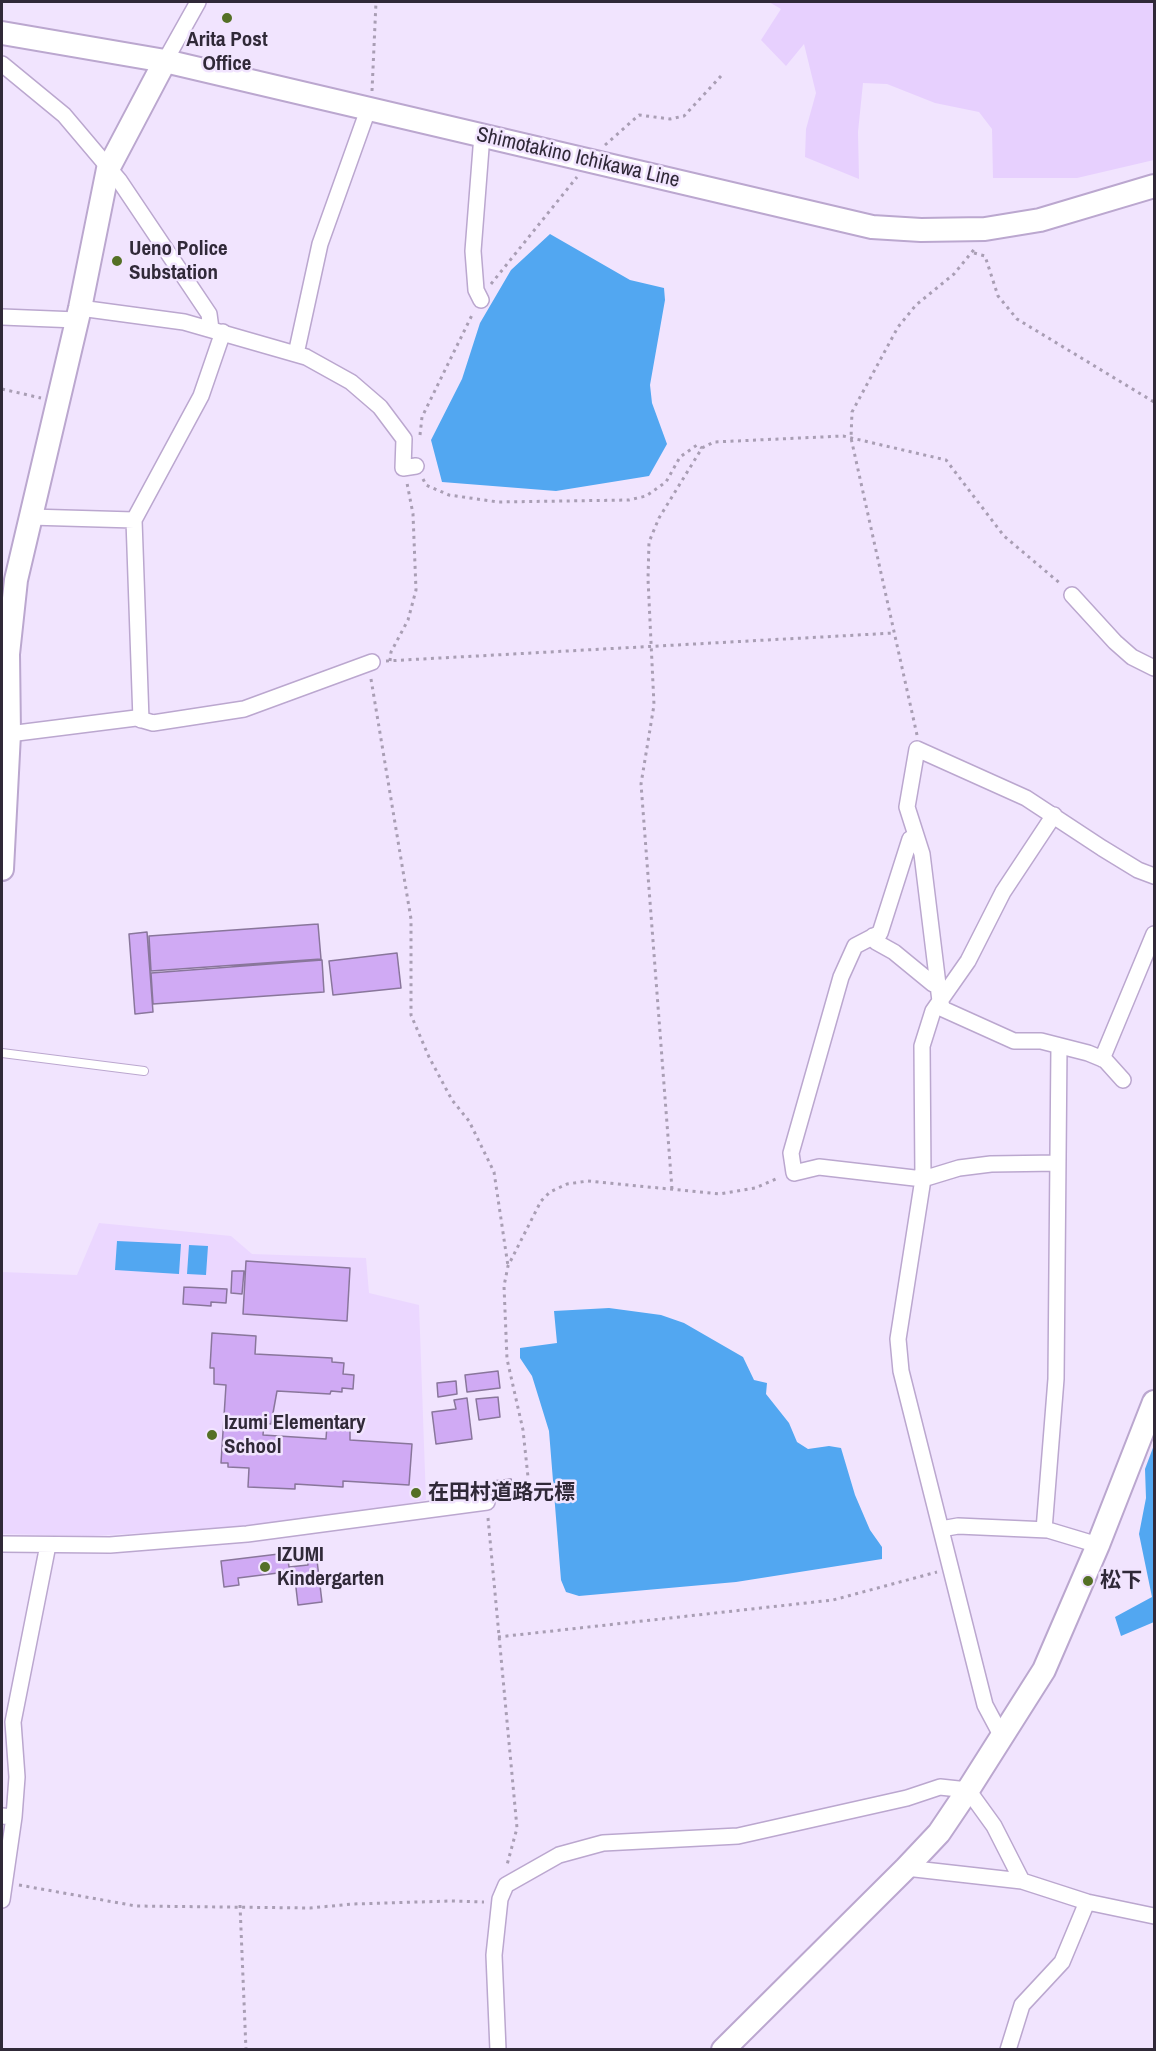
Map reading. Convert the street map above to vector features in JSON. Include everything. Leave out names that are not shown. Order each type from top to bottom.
[{"type":"street","points":[[2,869],[9,734],[8,654],[16,580],[78,314],[108,169],[198,2]]},
{"type":"street","name":"Shimotakino Ichikawa Line","points":[[2,33],[165,61],[872,226],[921,230],[985,229],[1040,220],[1155,186]]},
{"type":"street","points":[[2,64],[64,116],[119,180],[209,314],[217,331],[201,396],[134,520],[141,720]]},
{"type":"street","points":[[296,354],[320,244],[369,107]]},
{"type":"street","points":[[481,300],[476,290],[472,251],[482,135]]},
{"type":"street","points":[[2,317],[78,314],[184,322],[296,354],[351,382],[380,407],[404,440],[410,467]]},
{"type":"street","points":[[30,517],[134,520]]},
{"type":"street","points":[[1072,595],[1132,657],[1155,668]]},
{"type":"street","points":[[9,734],[136,718],[153,723],[244,709],[372,662]]},
{"type":"street","points":[[1123,1080],[1102,1059],[1041,1041],[1014,1041],[998,1036],[943,1009],[940,1001],[922,854],[907,807],[917,749],[1026,798],[1138,870],[1155,876]]},
{"type":"street","points":[[1001,1736],[985,1705],[901,1371],[898,1339],[923,1179],[922,1047],[933,1011],[968,961],[1003,892],[1054,814]]},
{"type":"street","points":[[916,836],[910,839],[880,933],[855,946],[841,977],[790,1153],[794,1173],[819,1167],[923,1179],[969,1167],[1058,1163]]},
{"type":"street","points":[[1102,1059],[1148,967],[1155,934]]},
{"type":"street","points":[[873,936],[876,942],[894,952],[933,984],[938,983]]},
{"type":"street","points":[[1044,1530],[1056,1379],[1059,1046]]},
{"type":"street","points":[[723,2049],[906,1868],[939,1833],[968,1790],[1044,1670],[1098,1545],[1155,1402]]},
{"type":"street","points":[[2,1544],[110,1545],[247,1534],[487,1502]]},
{"type":"street","points":[[941,1529],[958,1526],[1044,1530],[1098,1545]]},
{"type":"street","points":[[2,1900],[6,1883],[8,1817],[17,1777],[13,1722],[48,1545]]},
{"type":"street","points":[[498,2049],[494,1955],[499,1903],[506,1885],[559,1855],[603,1843],[738,1836],[907,1798],[939,1787],[968,1790],[994,1826],[1022,1881]]},
{"type":"street","points":[[906,1868],[1022,1881],[1087,1902],[1155,1916]]},
{"type":"street","points":[[1008,2049],[1022,2005],[1062,1962],[1087,1902]]},
{"type":"lane","points":[[2,1053],[144,1071]]},
{"type":"path","points":[[369,107],[374,82],[376,2]]},
{"type":"path","points":[[420,437],[422,417],[481,300],[496,276],[589,160],[639,115],[670,119],[684,116],[721,76]]},
{"type":"path","points":[[917,749],[917,724],[894,633],[852,438],[852,412],[898,327],[916,305],[974,253],[985,229]]},
{"type":"path","points":[[974,253],[985,256],[998,296],[1017,319],[1155,402]]},
{"type":"path","points":[[2,389],[56,402]]},
{"type":"path","points":[[672,1189],[670,1135],[641,784],[654,705],[649,542],[659,518],[702,448],[714,442],[852,438],[946,460],[1004,536],[1072,595]]},
{"type":"path","points":[[410,467],[426,485],[449,495],[498,502],[629,500],[646,496],[666,482],[680,457],[697,445],[702,448]]},
{"type":"path","points":[[390,661],[391,652],[408,620],[416,590],[410,467]]},
{"type":"path","points":[[508,1266],[494,1172],[470,1121],[452,1100],[443,1083],[411,1015],[411,919],[396,817],[371,684],[372,662],[894,633]]},
{"type":"path","points":[[506,1885],[507,1868],[517,1828],[487,1502],[523,1488],[528,1477],[524,1430],[507,1359],[504,1286],[508,1266],[541,1201],[550,1192],[567,1184],[588,1181],[720,1194],[755,1188],[794,1173]]},
{"type":"path","points":[[498,1637],[833,1600],[952,1568]]},
{"type":"path","points":[[6,1883],[45,1887],[136,1906],[240,1905],[310,1908],[440,1901],[499,1903]]},
{"type":"path","points":[[240,1905],[246,2049]]},
{"type":"shaded area","points":[[769,2],[1154,2],[1154,160],[1077,178],[993,178],[992,129],[979,112],[935,103],[887,84],[863,83],[858,132],[859,179],[805,157],[806,129],[816,93],[804,44],[786,66],[761,40],[781,9]]},
{"type":"shaded area","name":"Izumi Elementary School","points":[[99,1223],[231,1236],[252,1254],[366,1258],[369,1293],[419,1305],[426,1500],[301,1523],[92,1536],[2,1534],[2,1272],[77,1275]]},
{"type":"water","points":[[550,234],[630,280],[664,288],[665,300],[650,385],[652,403],[667,444],[649,476],[556,491],[442,482],[431,440],[462,379],[480,323],[511,270]]},
{"type":"water","points":[[117,1241],[181,1244],[179,1274],[115,1270]]},
{"type":"water","points":[[189,1245],[208,1246],[206,1275],[187,1274]]},
{"type":"water","points":[[609,1308],[661,1315],[684,1323],[743,1357],[754,1380],[767,1383],[766,1394],[789,1423],[797,1442],[808,1449],[829,1446],[841,1448],[855,1495],[870,1530],[882,1547],[882,1559],[736,1582],[579,1596],[566,1592],[561,1580],[549,1431],[532,1376],[520,1358],[520,1348],[557,1343],[554,1311]]},
{"type":"water","points":[[1154,1445],[1154,1622],[1121,1636],[1115,1617],[1152,1597],[1139,1534],[1146,1498],[1145,1469]]},
{"type":"building","points":[[318,924],[321,959],[151,971],[149,936]]},
{"type":"building","points":[[147,932],[153,1012],[135,1014],[129,934]]},
{"type":"building","points":[[397,953],[401,988],[333,995],[329,961]]},
{"type":"building","points":[[322,960],[324,992],[153,1004],[151,973]]},
{"type":"building","points":[[246,1261],[350,1268],[347,1321],[243,1314]]},
{"type":"building","points":[[232,1271],[244,1271],[242,1294],[231,1293]]},
{"type":"building","points":[[184,1287],[227,1289],[226,1303],[211,1302],[211,1306],[183,1304]]},
{"type":"building","points":[[212,1333],[256,1336],[255,1354],[332,1358],[332,1362],[344,1363],[343,1374],[354,1375],[353,1389],[342,1388],[342,1392],[331,1391],[330,1394],[277,1391],[271,1424],[264,1423],[263,1435],[326,1439],[327,1425],[350,1426],[350,1440],[412,1444],[409,1485],[343,1481],[343,1487],[295,1484],[295,1489],[248,1487],[249,1468],[228,1467],[228,1463],[221,1463],[226,1385],[214,1384],[214,1368],[210,1368]]},
{"type":"building","points":[[498,1371],[500,1388],[467,1392],[465,1375]]},
{"type":"building","points":[[456,1381],[457,1394],[438,1397],[437,1383]]},
{"type":"building","points":[[498,1397],[500,1417],[479,1420],[476,1399]]},
{"type":"building","points":[[467,1398],[472,1439],[436,1444],[432,1412],[456,1409],[454,1400]]},
{"type":"building","points":[[511,1479],[512,1486],[494,1488],[493,1481]]},
{"type":"building","points":[[316,1552],[322,1602],[298,1605],[294,1571],[238,1578],[239,1585],[224,1587],[221,1561],[287,1553],[289,1567],[308,1565],[307,1553]]},
{"type":"place","name":"Arita Post Office","points":[[227,18]]},
{"type":"place","name":"Ueno Police Substation","points":[[117,261]]},
{"type":"place","name":"Izumi Elementary School","points":[[212,1435]]},
{"type":"place","name":"在田村道路元標","points":[[416,1493]]},
{"type":"place","name":"IZUMI Kindergarten","points":[[265,1567]]},
{"type":"place","name":"松下","points":[[1088,1581]]}]
